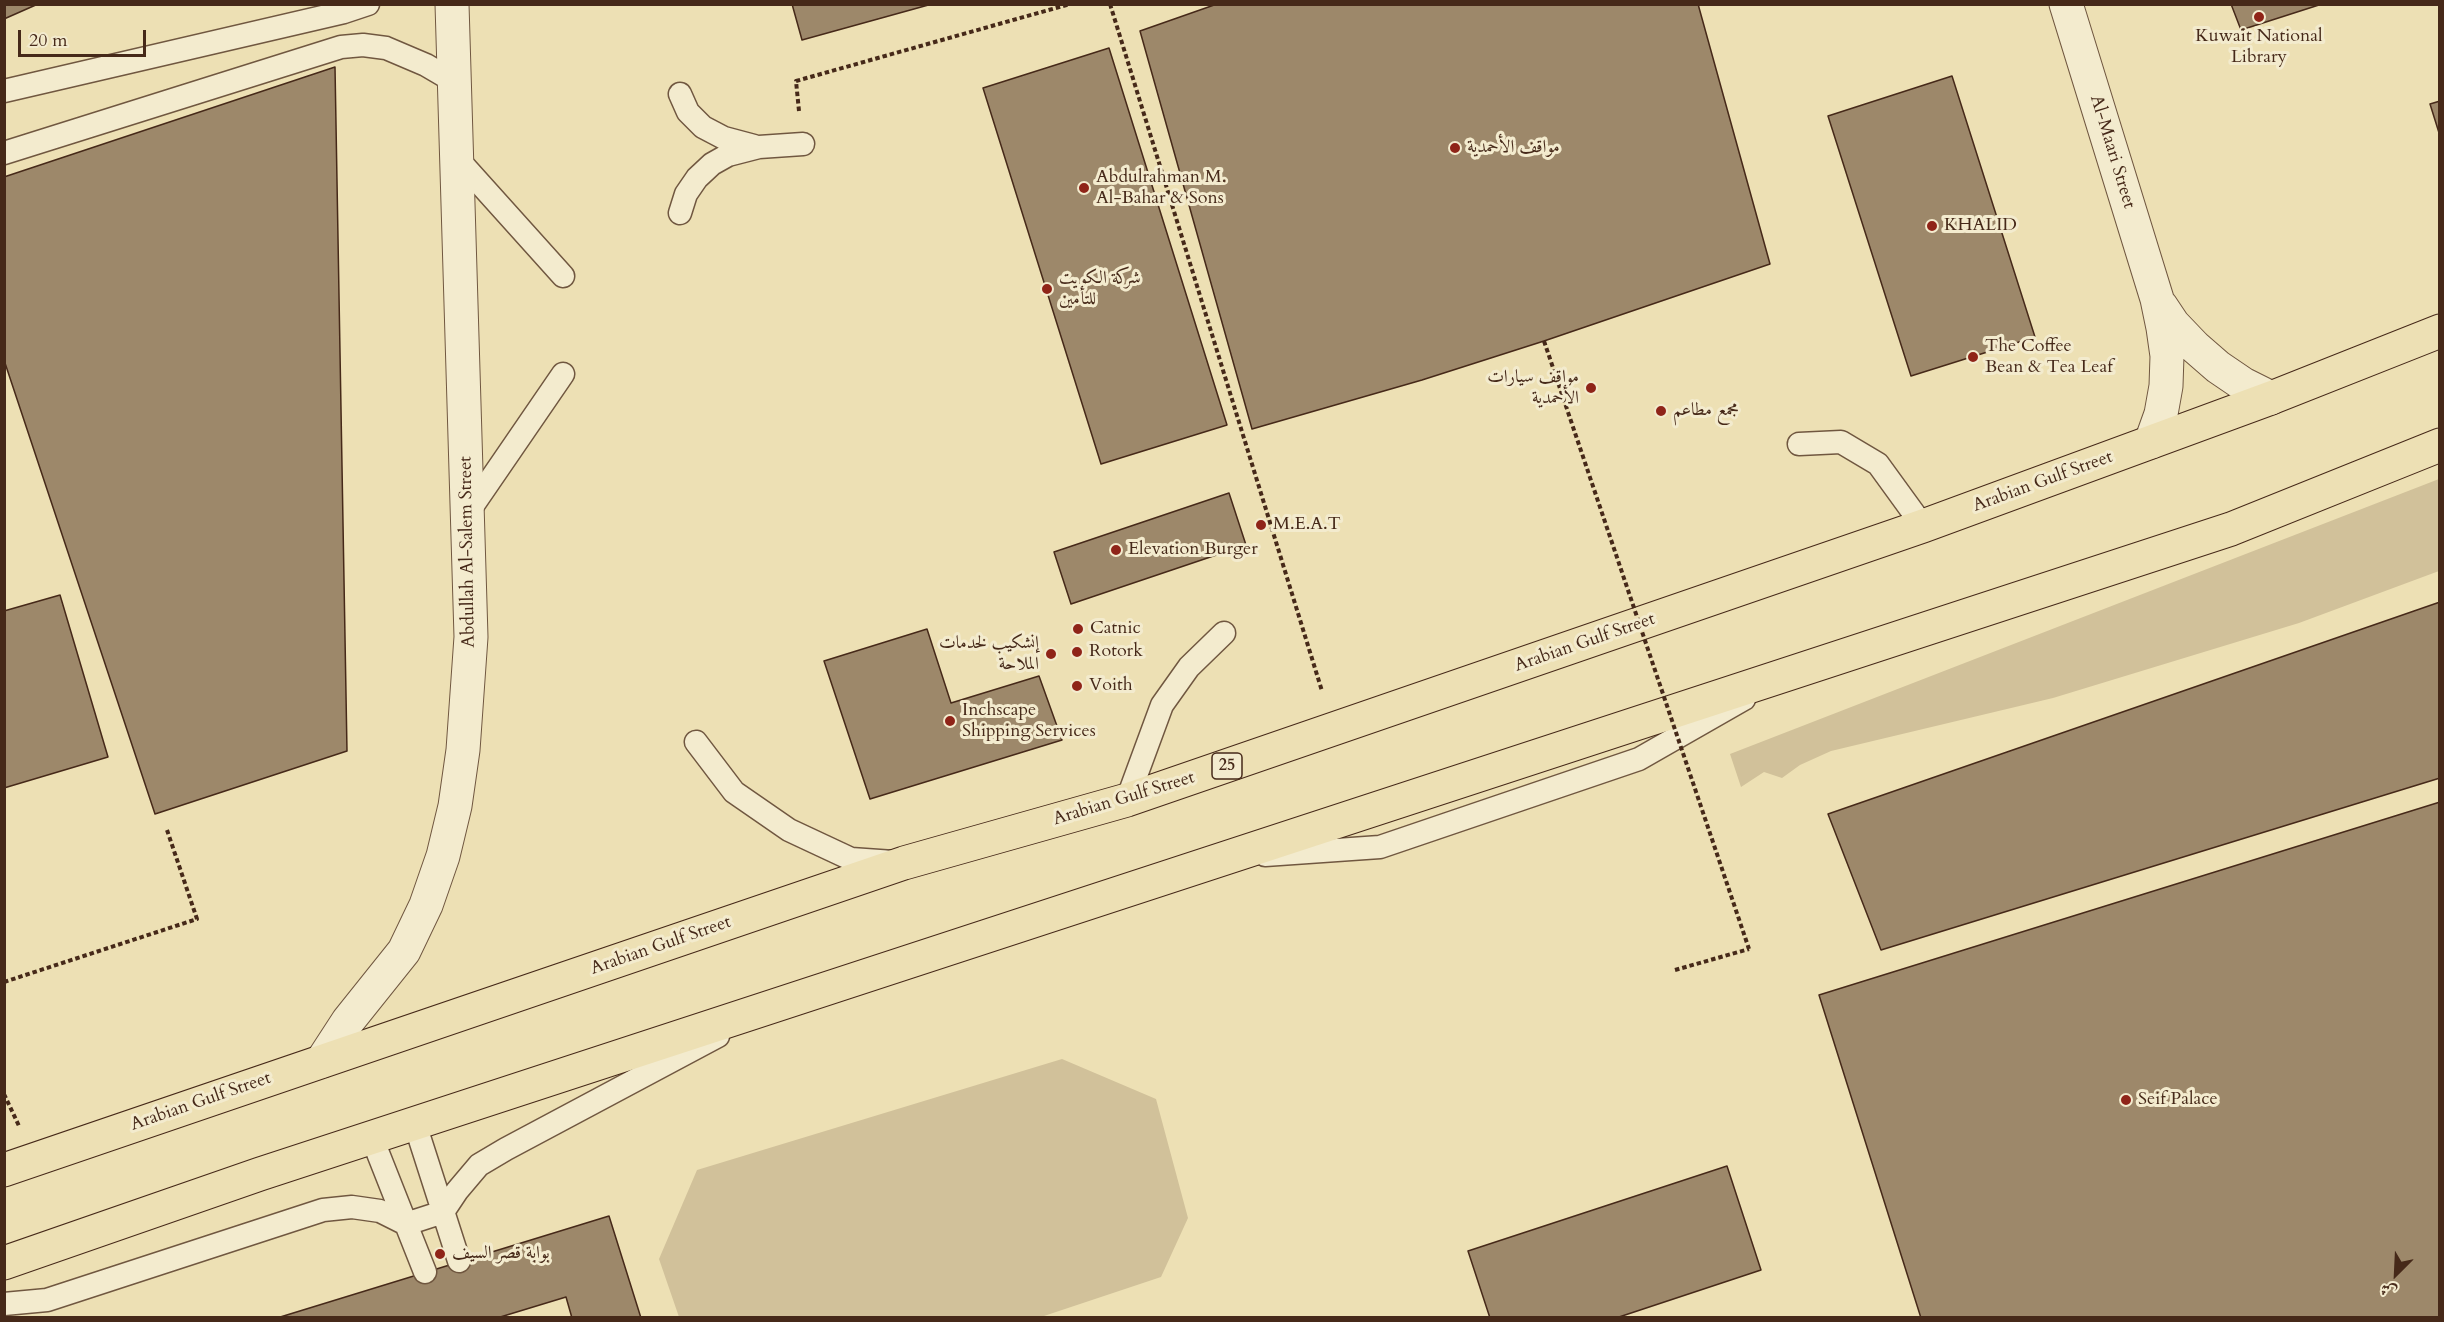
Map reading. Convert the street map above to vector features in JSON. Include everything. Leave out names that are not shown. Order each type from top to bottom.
[{"type":"main road","name":"Arabian Gulf Street","points":[[4,1170],[904,863],[1127,800],[1334,729],[1923,526],[2271,398],[2439,331]]},
{"type":"main road","points":[[4,1263],[260,1174],[2231,529],[2439,445]]},
{"type":"street","name":"Abdullah Al-Salem Street","points":[[322,1061],[348,1021],[404,951],[426,904],[443,856],[456,794],[469,693],[471,637],[452,4]]},
{"type":"street","name":"Al-Maari Street","points":[[2066,4],[2157,299],[2167,356],[2166,386],[2161,414],[2151,442]]},
{"type":"street","name":"Al-Maari Street","points":[[2157,299],[2173,324],[2194,347],[2235,378],[2271,398]]},
{"type":"lane","points":[[4,91],[344,12],[368,4]]},
{"type":"lane","points":[[4,153],[341,47],[363,45],[386,48],[426,65],[455,82]]},
{"type":"lane","points":[[680,94],[688,112],[703,127],[724,138],[759,147]]},
{"type":"lane","points":[[680,213],[686,194],[697,178],[712,164],[728,155],[759,147],[803,144]]},
{"type":"lane","points":[[456,157],[563,276]]},
{"type":"lane","points":[[467,514],[563,374]]},
{"type":"lane","points":[[1799,444],[1841,442],[1878,464],[1923,526]]},
{"type":"lane","points":[[1127,800],[1162,705],[1189,667],[1224,633]]},
{"type":"lane","points":[[696,741],[734,792],[789,830],[851,859],[904,863]]},
{"type":"lane","points":[[4,1304],[47,1300],[323,1210],[352,1207],[380,1211],[406,1224],[443,1212],[479,1165],[778,1005]]},
{"type":"lane","points":[[415,1124],[459,1262]]},
{"type":"lane","points":[[372,1138],[425,1272]]},
{"type":"path","points":[[803,144],[796,81],[1070,4]]},
{"type":"path","points":[[1110,4],[1334,729]]},
{"type":"path","points":[[1544,341],[1749,949],[1675,970]]},
{"type":"path","points":[[4,982],[197,919],[167,830]]},
{"type":"shaded area","points":[[2439,479],[2439,571],[2299,623],[2053,698],[1831,751],[1800,765],[1782,778],[1764,772],[1741,787],[1730,754]]},
{"type":"shaded area","points":[[1062,1059],[1156,1099],[1188,1218],[1161,1277],[1041,1317],[679,1317],[659,1259],[697,1170]]},
{"type":"building","points":[[4,4],[38,4],[4,19]]},
{"type":"building","points":[[792,4],[932,4],[802,40]]},
{"type":"building","name":"مواقف الأحمدية","points":[[1217,4],[1698,4],[1770,264],[1422,380],[1252,429],[1140,31]]},
{"type":"building","name":"Kuwait National Library","points":[[2231,4],[2322,4],[2241,30]]},
{"type":"building","name":"Abdulrahman M. Al-Bahar & Sons","points":[[1109,48],[1227,425],[1101,464],[983,88]]},
{"type":"building","points":[[335,67],[347,751],[155,814],[4,360],[4,177]]},
{"type":"building","name":"KHALID","points":[[1952,76],[2035,337],[1911,376],[1828,116]]},
{"type":"building","points":[[2440,101],[2440,136],[2430,104]]},
{"type":"building","points":[[1229,493],[1246,545],[1071,604],[1054,552]]},
{"type":"building","points":[[60,595],[108,757],[4,788],[4,611]]},
{"type":"building","points":[[2440,602],[2440,778],[1881,950],[1828,814]]},
{"type":"building","name":"Inchscape Shipping Services","points":[[927,629],[951,703],[1039,676],[1062,740],[870,799],[824,661]]},
{"type":"building","points":[[2440,802],[2440,1318],[1921,1318],[1819,995]]},
{"type":"building","points":[[1727,1166],[1761,1270],[1616,1318],[1490,1318],[1468,1251]]},
{"type":"building","points":[[609,1216],[641,1318],[572,1318],[566,1297],[497,1318],[277,1318]]},
{"type":"place","name":"Kuwait National Library","points":[[2259,17]]},
{"type":"place","name":"مواقف الأحمدية","points":[[1455,148]]},
{"type":"place","name":"Abdulrahman M. Al-Bahar & Sons","points":[[1084,188]]},
{"type":"place","name":"KHALID","points":[[1932,226]]},
{"type":"place","name":"شركة الكويت للتأمين","points":[[1047,289]]},
{"type":"place","name":"The Coffee Bean & Tea Leaf","points":[[1973,357]]},
{"type":"place","name":"مواقف سيارات الأحمدية","points":[[1591,388]]},
{"type":"place","name":"مجمع مطاعم","points":[[1661,411]]},
{"type":"place","name":"M.E.A.T","points":[[1261,525]]},
{"type":"place","name":"Elevation Burger","points":[[1116,550]]},
{"type":"place","name":"Catnic","points":[[1078,629]]},
{"type":"place","name":"Rotork","points":[[1077,652]]},
{"type":"place","name":"إنشكيب لخدمات الملاحة","points":[[1051,654]]},
{"type":"place","name":"Voith","points":[[1077,686]]},
{"type":"place","name":"Inchscape Shipping Services","points":[[950,721]]},
{"type":"place","name":"Seif Palace","points":[[2126,1100]]},
{"type":"place","name":"بوابة قصر السيف","points":[[440,1254]]}]
